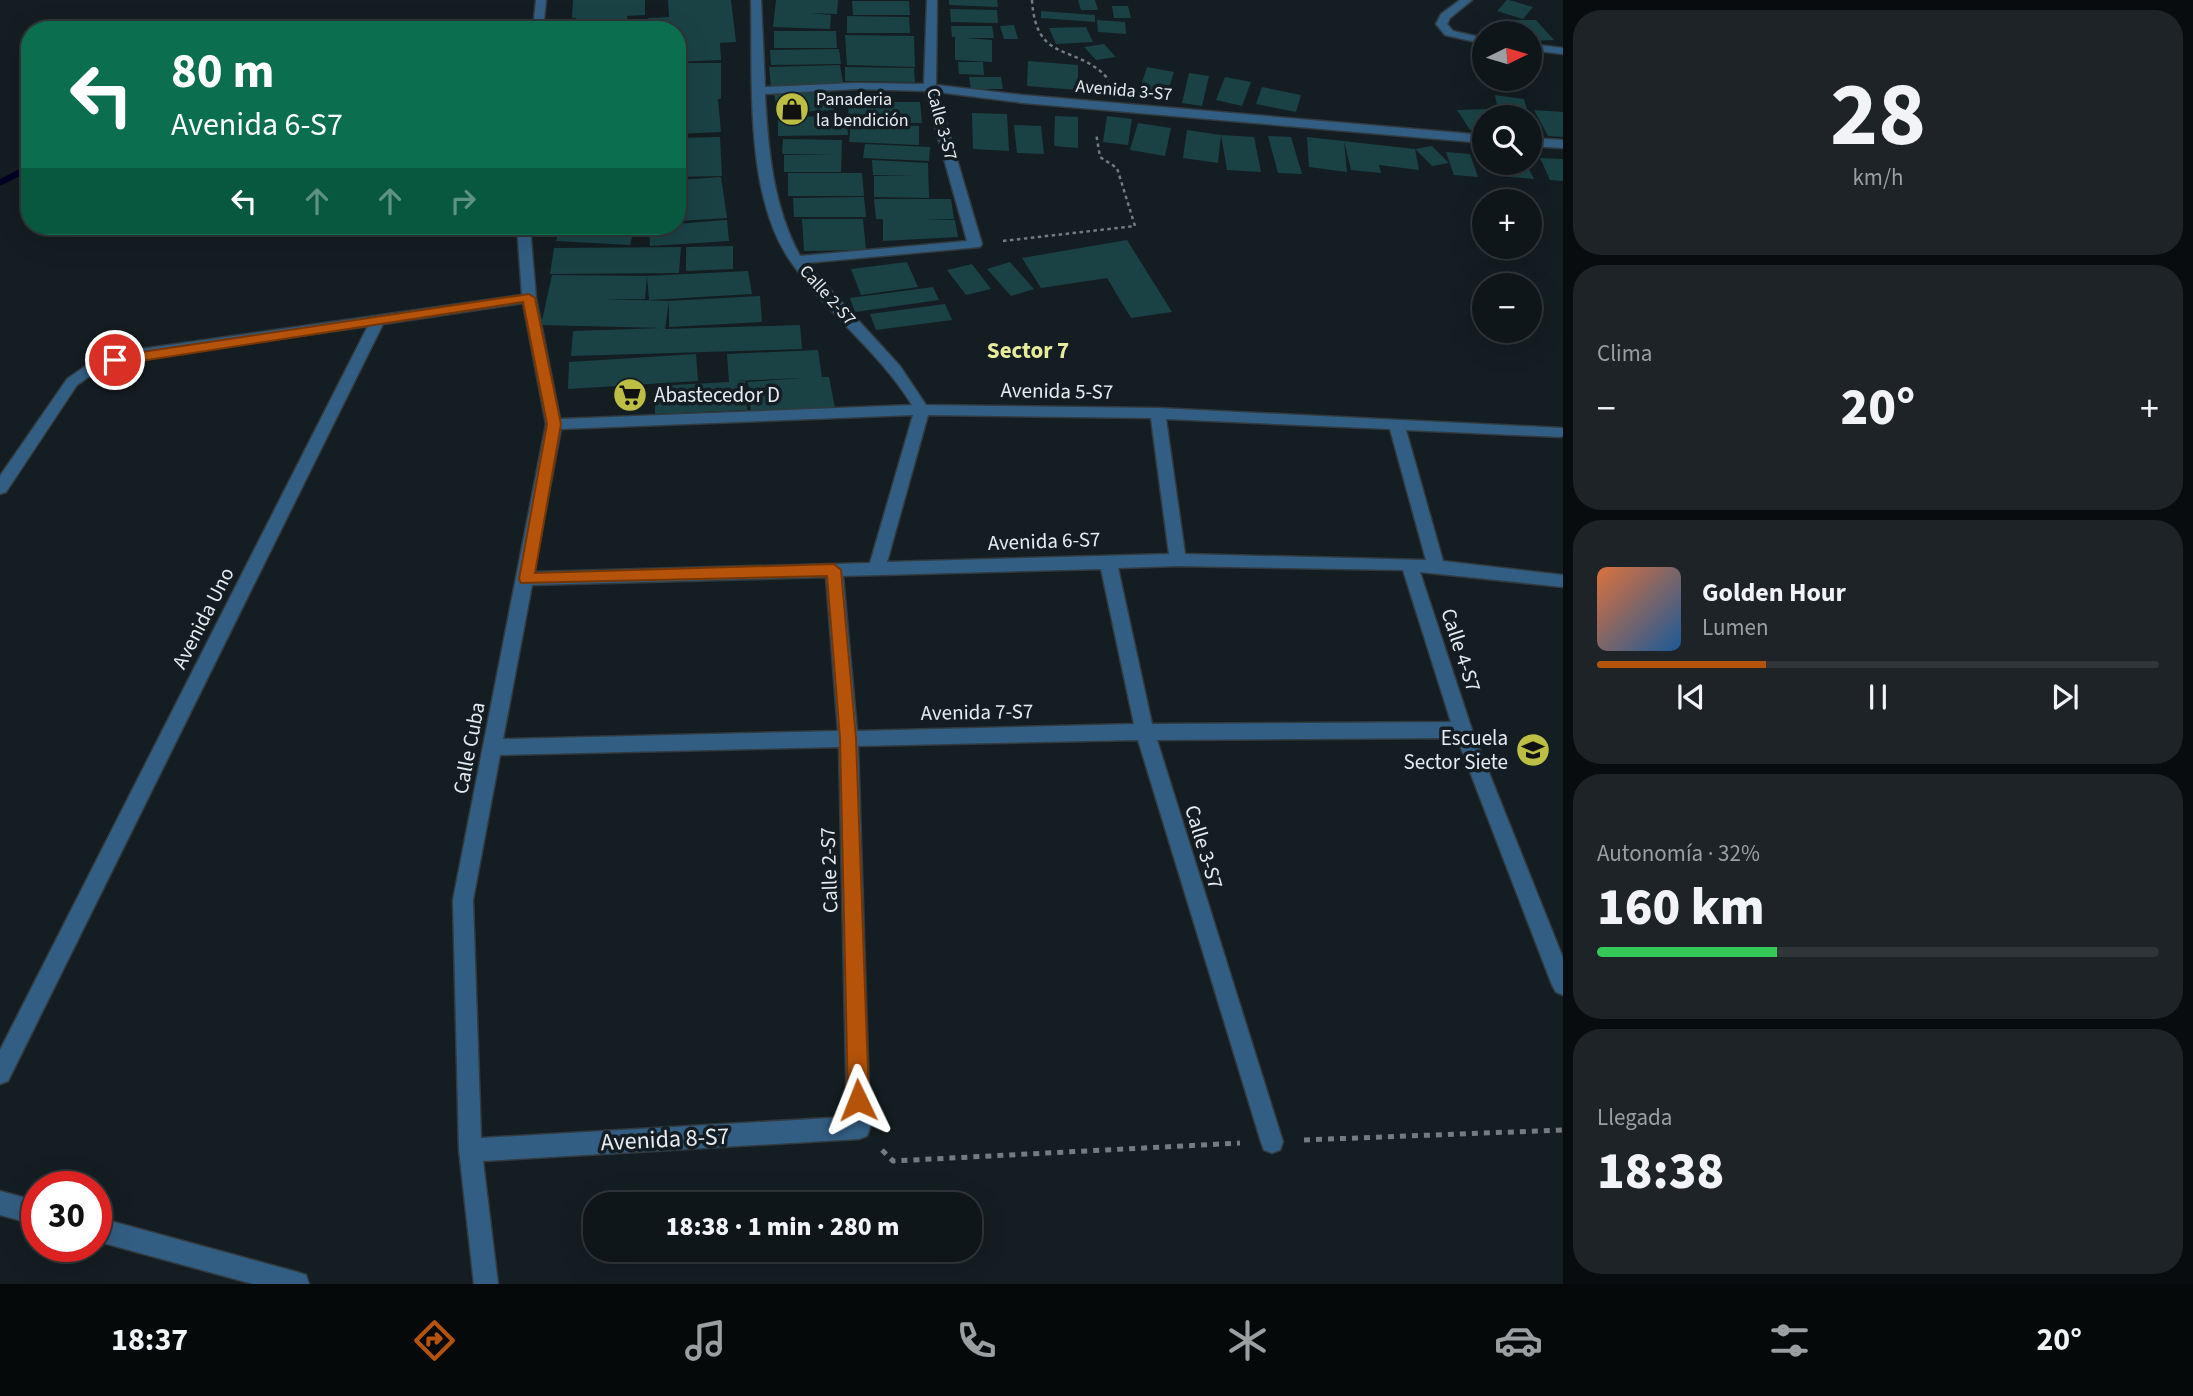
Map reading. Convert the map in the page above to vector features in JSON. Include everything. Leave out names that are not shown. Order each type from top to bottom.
[{"type":"street","points":[[539,21],[541,0]]},
{"type":"street","name":"Calle 2-S7","points":[[757,0],[760,91],[770,204],[779,232],[796,260],[906,380],[922,410]]},
{"type":"street","name":"Calle 3-S7","points":[[932,0],[930,88],[975,244]]},
{"type":"street","points":[[1467,0],[1445,16],[1441,24],[1449,33],[1472,38]]},
{"type":"street","points":[[1542,48],[1563,51]]},
{"type":"street","name":"Avenida 3-S7","points":[[760,91],[855,86],[930,88],[1091,105],[1472,138]]},
{"type":"street","points":[[1542,143],[1563,144]]},
{"type":"street","name":"Calle Cuba","points":[[485,1284],[470,1150],[463,900],[554,424],[529,298],[525,235]]},
{"type":"street","points":[[796,260],[975,244]]},
{"type":"street","points":[[0,488],[72,383],[95,366],[134,355],[529,298]]},
{"type":"street","name":"Avenida Uno","points":[[0,1073],[378,320]]},
{"type":"street","points":[[877,569],[922,410]]},
{"type":"street","name":"Avenida 5-S7","points":[[554,424],[922,410],[1158,413],[1560,432]]},
{"type":"street","points":[[1158,413],[1178,560]]},
{"type":"street","points":[[1396,423],[1436,566]]},
{"type":"street","name":"Avenida 6-S7","points":[[526,579],[1178,560],[1409,564],[1563,581]]},
{"type":"street","name":"Calle 3-S7","points":[[1108,562],[1145,732],[1272,1142]]},
{"type":"street","name":"Calle 4-S7","points":[[1409,564],[1463,730],[1563,985]]},
{"type":"street","name":"Calle 2-S7","points":[[834,570],[848,738],[859,1128]]},
{"type":"street","name":"Avenida 7-S7","points":[[492,747],[1145,732],[1463,730]]},
{"type":"street","name":"Avenida 8-S7","points":[[470,1150],[859,1128]]},
{"type":"street","points":[[0,1203],[21,1209]]},
{"type":"street","points":[[112,1233],[297,1284]]},
{"type":"path","points":[[975,244],[1135,226],[1117,168],[1100,157],[1091,105],[1110,89],[1106,75],[1048,44],[1036,28],[1032,0]]},
{"type":"path","points":[[859,1128],[893,1161],[1563,1130]]},
{"type":"building","points":[[573,0],[645,0],[645,15],[627,16],[627,21],[576,21],[576,18],[572,18]]},
{"type":"building","points":[[668,0],[731,0],[736,42],[720,43],[721,60],[686,62],[686,21],[648,21],[648,18],[669,17]]},
{"type":"building","points":[[776,0],[838,0],[837,14],[809,13],[831,15],[830,29],[773,27]]},
{"type":"building","points":[[949,0],[997,0],[998,7],[949,5]]},
{"type":"building","points":[[1078,0],[1095,0],[1098,10],[1081,10]]},
{"type":"building","points":[[1507,0],[1533,7],[1523,19],[1497,11]]},
{"type":"building","points":[[852,1],[909,1],[910,15],[853,15]]},
{"type":"building","points":[[1112,6],[1128,6],[1131,18],[1114,18]]},
{"type":"building","points":[[950,9],[997,10],[998,23],[951,22]]},
{"type":"building","points":[[1041,11],[1095,15],[1095,22],[1041,18]]},
{"type":"building","points":[[847,16],[909,17],[910,33],[847,33]]},
{"type":"building","points":[[1097,20],[1125,22],[1126,34],[1098,32]]},
{"type":"building","points":[[1014,25],[1018,39],[1004,39],[1000,26]]},
{"type":"building","points":[[951,26],[992,26],[994,38],[965,38],[992,40],[992,62],[955,60],[955,37],[952,37]]},
{"type":"building","points":[[1086,27],[1093,42],[1056,44],[1049,28]]},
{"type":"building","points":[[1542,27],[1554,40],[1542,40]]},
{"type":"building","points":[[774,31],[836,31],[837,48],[774,48]]},
{"type":"building","points":[[845,35],[914,36],[915,67],[847,65]]},
{"type":"building","points":[[1104,44],[1116,57],[1096,60],[1084,47]]},
{"type":"building","points":[[839,49],[841,64],[771,65],[770,50]]},
{"type":"building","points":[[1028,61],[1078,65],[1078,90],[1027,86]]},
{"type":"building","points":[[958,62],[983,62],[984,75],[959,74]]},
{"type":"building","points":[[686,63],[721,63],[721,99],[718,99],[721,132],[686,134]]},
{"type":"building","points":[[840,65],[843,83],[771,86],[769,67]]},
{"type":"building","points":[[845,67],[914,68],[915,82],[845,81]]},
{"type":"building","points":[[1147,67],[1174,72],[1165,100],[1138,95]]},
{"type":"building","points":[[1189,73],[1209,76],[1202,106],[1182,103]]},
{"type":"building","points":[[969,77],[1001,77],[1003,89],[971,89]]},
{"type":"building","points":[[1225,77],[1251,82],[1242,106],[1216,100]]},
{"type":"building","points":[[1262,87],[1301,95],[1296,112],[1256,104]]},
{"type":"building","points":[[829,91],[834,110],[778,113],[774,94]]},
{"type":"building","points":[[1495,95],[1524,99],[1526,105],[1497,105]]},
{"type":"building","points":[[848,102],[920,102],[922,123],[849,122]]},
{"type":"building","points":[[1457,110],[1472,110],[1472,130],[1470,130]]},
{"type":"building","points":[[1542,111],[1563,112],[1563,137],[1548,136],[1542,125]]},
{"type":"building","points":[[972,113],[1007,114],[1009,151],[973,149]]},
{"type":"building","points":[[846,116],[848,135],[778,136],[778,117]]},
{"type":"building","points":[[1055,116],[1078,117],[1078,148],[1054,146]]},
{"type":"building","points":[[1107,116],[1132,119],[1128,145],[1103,142]]},
{"type":"building","points":[[851,123],[919,126],[919,145],[849,142]]},
{"type":"building","points":[[1138,123],[1171,128],[1165,156],[1130,150]]},
{"type":"building","points":[[1014,125],[1041,126],[1044,154],[1017,153]]},
{"type":"building","points":[[1187,130],[1221,135],[1218,163],[1183,158]]},
{"type":"building","points":[[1221,135],[1254,137],[1261,172],[1227,170]]},
{"type":"building","points":[[1268,136],[1291,137],[1302,174],[1278,173]]},
{"type":"building","points":[[720,137],[722,176],[686,177],[686,138]]},
{"type":"building","points":[[1307,137],[1344,141],[1347,172],[1309,167]]},
{"type":"building","points":[[783,139],[842,140],[841,172],[784,172],[784,155],[836,155],[782,154]]},
{"type":"building","points":[[1344,141],[1415,149],[1419,170],[1379,165],[1381,173],[1351,170]]},
{"type":"building","points":[[865,144],[930,147],[929,161],[863,158]]},
{"type":"building","points":[[1432,146],[1449,163],[1432,166],[1415,149]]},
{"type":"building","points":[[1446,152],[1470,154],[1472,175],[1478,177],[1454,175]]},
{"type":"building","points":[[1542,158],[1563,159],[1563,181],[1550,180]]},
{"type":"building","points":[[872,160],[928,163],[929,198],[874,197],[874,176],[915,176],[873,175]]},
{"type":"building","points":[[788,173],[862,173],[864,196],[788,196]]},
{"type":"building","points":[[1508,175],[1532,175],[1534,179]]},
{"type":"building","points":[[721,177],[727,218],[686,220],[686,179]]},
{"type":"building","points":[[864,197],[866,217],[794,217],[793,198]]},
{"type":"building","points":[[874,199],[951,199],[954,219],[924,220],[955,220],[958,237],[883,241],[883,219],[876,219]]},
{"type":"building","points":[[802,219],[863,219],[866,250],[804,251]]},
{"type":"building","points":[[727,220],[729,241],[650,246],[649,235],[686,235],[686,223]]},
{"type":"building","points":[[558,235],[633,235],[630,245],[556,241]]},
{"type":"building","points":[[1127,240],[1172,312],[1131,318],[1107,278],[1041,288],[1022,258]]},
{"type":"building","points":[[733,246],[733,269],[686,271],[686,247]]},
{"type":"building","points":[[681,247],[679,273],[550,274],[554,248]]},
{"type":"building","points":[[907,262],[918,287],[861,295],[851,269]]},
{"type":"building","points":[[1010,262],[1034,289],[1011,296],[987,269]]},
{"type":"building","points":[[972,264],[991,289],[966,295],[947,270]]},
{"type":"building","points":[[748,271],[752,294],[649,300],[647,276]]},
{"type":"building","points":[[552,275],[647,276],[645,299],[604,299],[669,301],[665,329],[800,325],[802,349],[571,356],[573,331],[662,328],[541,325]]},
{"type":"building","points":[[933,287],[939,300],[855,312],[850,298]]},
{"type":"building","points":[[760,296],[762,322],[669,327],[669,301]]},
{"type":"building","points":[[945,304],[952,320],[876,330],[870,314]]},
{"type":"building","points":[[818,350],[822,377],[829,377],[835,408],[751,413],[748,382],[801,378],[733,381],[745,381],[747,410],[655,414],[655,386],[729,382],[727,354]]},
{"type":"building","points":[[696,354],[698,381],[568,389],[569,362]]},
{"type":"waterway","points":[[0,183],[21,172]]},
{"type":"place","name":"Panaderia la bendición","points":[[792,109]]},
{"type":"place","name":"Abastecedor D","points":[[630,395]]},
{"type":"place","name":"Escuela Sector Siete","points":[[1533,750]]},
{"type":"district","name":"Sector 7","points":[[1028,350]]},
{"type":"route","points":[[115,360],[134,355],[529,298],[554,424],[526,579],[834,570],[848,738],[858,1100]]}]
